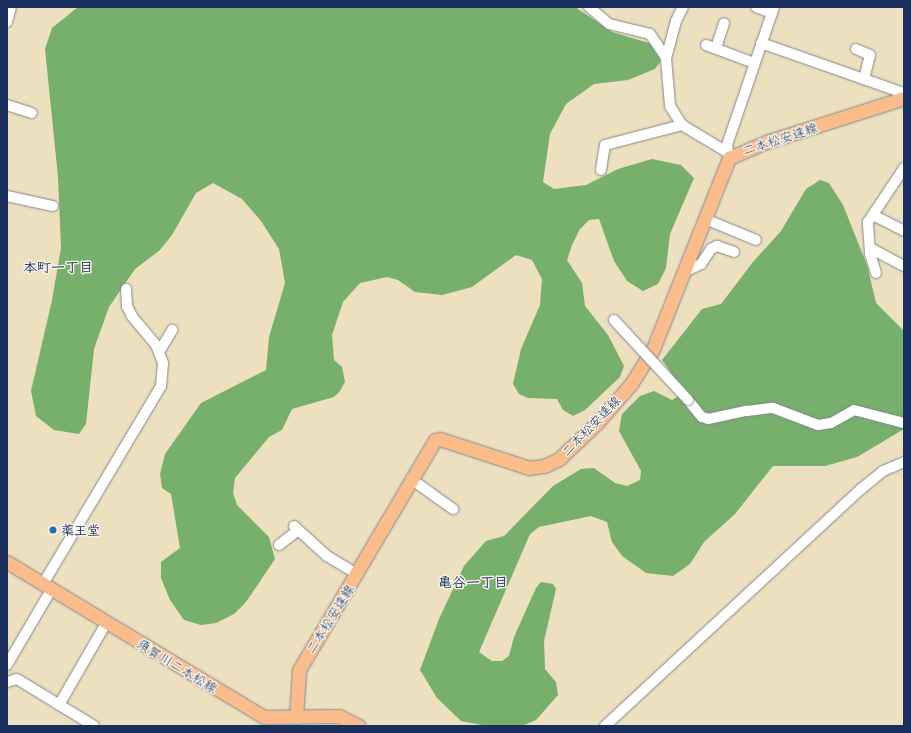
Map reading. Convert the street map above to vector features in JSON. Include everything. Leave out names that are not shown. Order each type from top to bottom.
[{"type":"main road","name":"二本松安達線","points":[[296,717],[299,670],[433,443],[440,439],[529,468],[544,466],[558,459],[597,423],[640,373],[662,330],[728,155],[904,98]]},
{"type":"main road","name":"須賀川二本松線","points":[[7,562],[268,722],[296,717],[339,716],[359,726]]},
{"type":"street","points":[[589,7],[609,24],[650,34],[666,58]]},
{"type":"street","points":[[683,7],[676,21],[666,58],[670,106],[682,125],[728,155]]},
{"type":"street","points":[[728,155],[727,145],[773,10],[756,7]]},
{"type":"street","points":[[716,48],[724,23]]},
{"type":"street","points":[[762,43],[904,93]]},
{"type":"street","points":[[706,45],[754,63]]},
{"type":"street","points":[[856,49],[870,55],[864,79]]},
{"type":"street","points":[[7,105],[32,113]]},
{"type":"street","points":[[601,170],[605,145],[682,125]]},
{"type":"street","points":[[876,273],[867,229],[873,215],[904,168]]},
{"type":"street","points":[[7,196],[53,206]]},
{"type":"street","points":[[873,215],[904,231]]},
{"type":"street","points":[[704,219],[756,240]]},
{"type":"street","points":[[684,272],[701,264],[714,247],[734,252]]},
{"type":"street","points":[[870,248],[904,266]]},
{"type":"street","points":[[7,665],[47,587],[161,386],[163,363],[159,352],[132,316],[127,306],[126,289]]},
{"type":"street","points":[[614,320],[702,417],[708,419],[718,419],[747,411],[773,408],[818,425],[831,423],[854,410],[904,423]]},
{"type":"street","points":[[159,352],[172,330]]},
{"type":"street","points":[[604,726],[861,489],[883,471],[904,462]]},
{"type":"street","points":[[411,479],[453,509]]},
{"type":"street","points":[[280,545],[296,528],[327,556],[357,574]]},
{"type":"street","points":[[60,704],[107,622]]},
{"type":"street","points":[[7,682],[17,680],[60,704],[94,726]]},
{"type":"green space","points":[[78,7],[575,7],[612,32],[652,44],[660,53],[660,62],[655,69],[628,80],[594,84],[566,104],[550,134],[543,182],[554,189],[586,185],[618,169],[652,159],[681,165],[694,178],[670,234],[666,268],[658,284],[643,291],[627,281],[614,261],[599,219],[589,220],[580,229],[572,245],[567,260],[582,283],[585,306],[608,335],[624,366],[620,377],[585,410],[573,416],[563,410],[557,399],[528,398],[519,394],[513,384],[521,349],[540,305],[542,279],[532,260],[516,255],[472,287],[442,295],[415,292],[398,280],[387,277],[360,283],[343,302],[332,335],[334,360],[342,367],[345,382],[340,391],[334,397],[292,409],[282,430],[269,437],[235,478],[233,493],[237,505],[269,537],[275,559],[246,602],[234,614],[216,623],[201,625],[184,620],[170,600],[161,578],[161,562],[180,548],[171,494],[162,488],[160,474],[165,454],[201,403],[266,370],[269,337],[285,283],[279,249],[261,221],[242,199],[213,183],[196,193],[172,235],[160,250],[135,269],[109,307],[94,349],[86,424],[79,434],[54,430],[36,416],[31,391],[52,300],[61,248],[58,177],[45,49],[52,28]]},
{"type":"green space","points":[[820,180],[829,183],[843,205],[867,265],[876,303],[904,331],[904,429],[857,457],[825,466],[773,466],[735,514],[704,542],[690,564],[673,576],[646,573],[622,556],[612,542],[607,522],[591,516],[539,527],[530,534],[479,652],[492,661],[502,661],[509,656],[514,637],[536,588],[541,582],[553,584],[556,589],[544,641],[545,669],[556,682],[558,695],[536,720],[522,726],[487,726],[461,721],[437,698],[420,670],[439,619],[464,566],[486,541],[504,536],[553,486],[581,469],[594,468],[615,483],[627,486],[640,480],[641,471],[619,431],[622,414],[640,396],[654,391],[672,400],[685,392],[662,360],[702,309],[721,304],[753,262],[781,231],[806,189]]},
{"type":"place","name":"薬王堂","points":[[53,530]]},
{"type":"district","name":"本町一丁目","points":[[58,267]]},
{"type":"district","name":"亀谷一丁目","points":[[473,582]]}]
